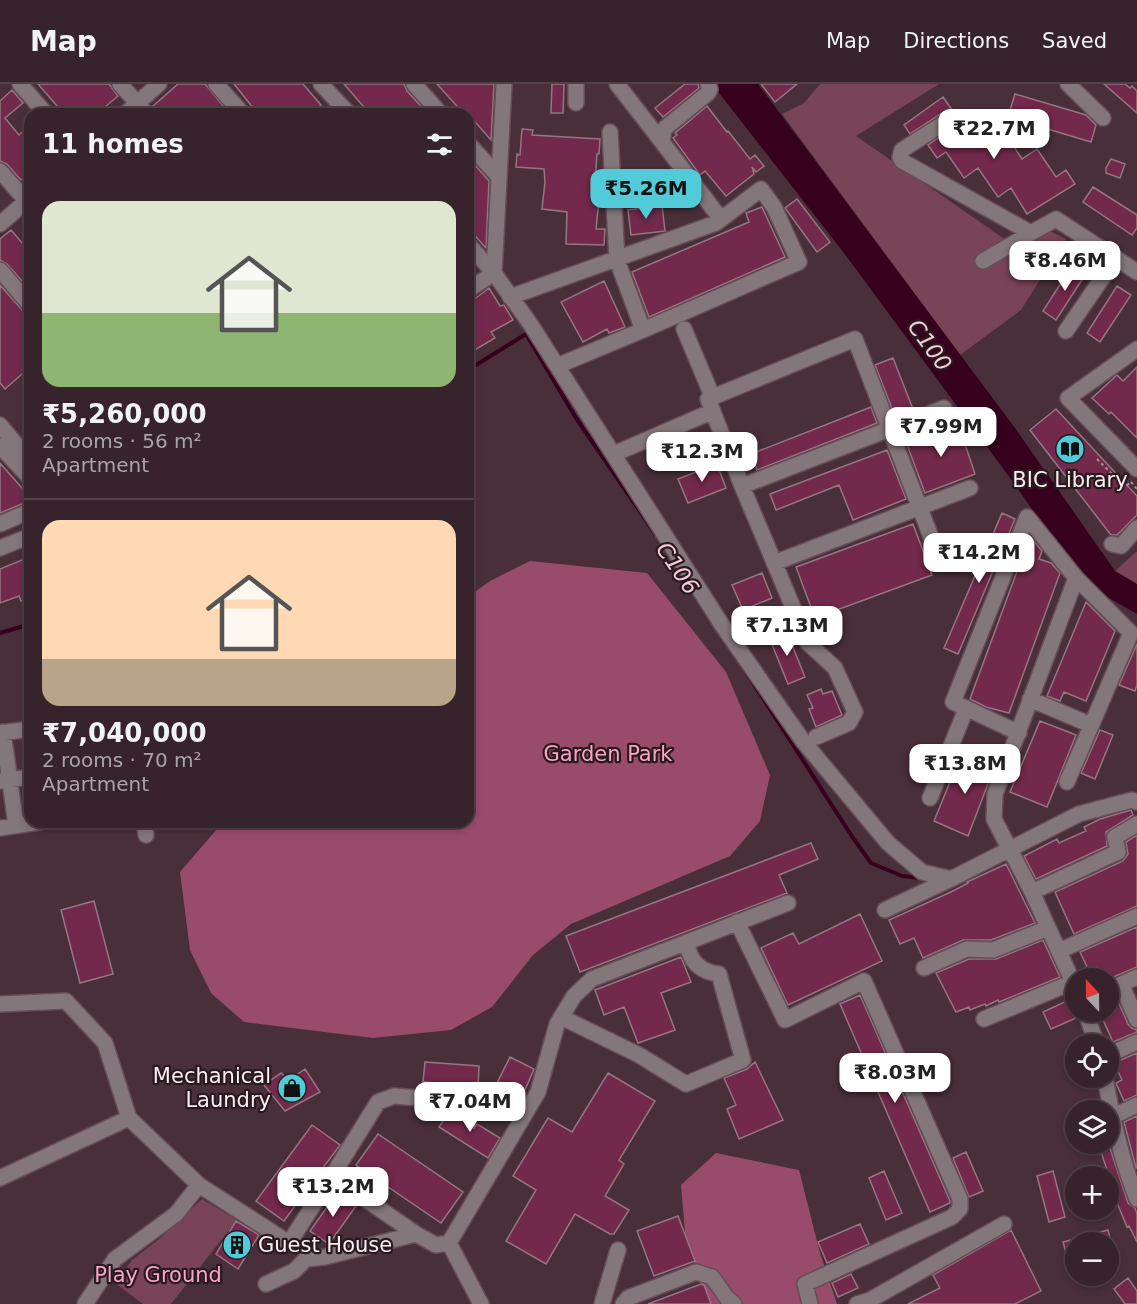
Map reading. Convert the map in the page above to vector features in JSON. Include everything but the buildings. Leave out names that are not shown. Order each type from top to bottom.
[{"type":"street","points":[[20,84],[41,108]]},
{"type":"street","points":[[120,84],[141,108]]},
{"type":"street","points":[[143,108],[159,84]]},
{"type":"street","points":[[216,84],[238,108]]},
{"type":"street","points":[[321,84],[343,108]]},
{"type":"street","points":[[414,84],[436,108]]},
{"type":"street","points":[[494,273],[504,84]]},
{"type":"street","points":[[576,84],[576,103]]},
{"type":"street","points":[[617,84],[721,219]]},
{"type":"street","points":[[662,142],[664,129],[708,93],[710,89],[708,84]]},
{"type":"street","points":[[1068,84],[1103,118]]},
{"type":"street","points":[[947,121],[902,150],[900,158],[902,161],[1031,233]]},
{"type":"street","points":[[610,132],[616,260],[643,330]]},
{"type":"street","points":[[474,150],[499,177]]},
{"type":"street","points":[[0,171],[24,196]]},
{"type":"street","points":[[510,297],[716,223],[761,189],[774,207],[799,262],[557,366]]},
{"type":"street","points":[[0,224],[24,205]]},
{"type":"street","points":[[983,261],[1056,219],[1137,272]]},
{"type":"street","points":[[474,251],[494,273],[557,366],[722,625],[803,741],[888,843],[922,872],[951,879]]},
{"type":"street","points":[[1066,331],[1116,258]]},
{"type":"street","points":[[0,270],[24,298]]},
{"type":"street","points":[[474,286],[494,273]]},
{"type":"street","points":[[684,329],[742,486],[808,643],[835,668],[855,712],[849,723],[816,737]]},
{"type":"street","points":[[614,454],[713,404],[855,339],[936,550]]},
{"type":"street","points":[[1134,475],[1068,398],[1137,349]]},
{"type":"street","points":[[742,486],[944,408]]},
{"type":"street","points":[[0,425],[24,454]]},
{"type":"street","points":[[0,446],[24,472]]},
{"type":"street","points":[[774,563],[970,488]]},
{"type":"street","points":[[0,524],[24,514]]},
{"type":"street","points":[[1019,733],[953,702],[1027,517],[1076,578],[1131,633],[1067,782]]},
{"type":"street","points":[[1112,544],[1121,546],[1137,528]]},
{"type":"street","points":[[1,546],[24,538]]},
{"type":"street","points":[[1066,968],[1032,892],[994,819],[995,794],[1076,578]]},
{"type":"street","points":[[1030,699],[1091,725]]},
{"type":"street","points":[[930,798],[966,710]]},
{"type":"street","points":[[16,825],[5,781],[2,732],[24,730]]},
{"type":"street","points":[[5,781],[24,778]]},
{"type":"street","points":[[885,910],[1079,814],[1132,800],[1137,802]]},
{"type":"street","points":[[0,828],[24,824]]},
{"type":"street","points":[[1032,892],[1118,852],[1115,837],[1137,824]]},
{"type":"street","points":[[332,1176],[416,1234],[436,1245],[449,1242],[538,1092],[557,1024],[574,996],[592,979],[788,903]]},
{"type":"street","points":[[1059,951],[1135,921]]},
{"type":"street","points":[[737,922],[785,1020],[864,981],[960,1199],[960,1209],[952,1217],[805,1284],[810,1304]]},
{"type":"street","points":[[924,968],[967,949],[993,950],[1048,928]]},
{"type":"street","points":[[561,1017],[639,1055],[686,1084],[743,1060],[719,974],[706,972],[694,963],[687,942]]},
{"type":"street","points":[[1119,985],[1137,977]]},
{"type":"street","points":[[984,1019],[1065,989]]},
{"type":"street","points":[[1119,993],[1137,1020]]},
{"type":"street","points":[[0,1004],[66,1001],[105,1043],[129,1118],[199,1185],[289,1243],[306,1259]]},
{"type":"street","points":[[1119,1050],[1137,1042]]},
{"type":"street","points":[[289,1243],[378,1102],[394,1096],[442,1100]]},
{"type":"street","points":[[1119,1114],[1137,1106]]},
{"type":"street","points":[[0,1178],[129,1118]]},
{"type":"street","points":[[1119,1138],[1137,1199]]},
{"type":"street","points":[[85,1304],[115,1259],[176,1214],[199,1185]]},
{"type":"street","points":[[857,1304],[870,1300],[1004,1224]]},
{"type":"street","points":[[266,1284],[294,1272],[306,1259],[325,1257],[416,1234]]},
{"type":"street","points":[[449,1242],[481,1304]]},
{"type":"street","points":[[602,1304],[618,1250]]},
{"type":"street","points":[[623,1304],[628,1298],[696,1272],[712,1277],[734,1304]]},
{"type":"path","points":[[1097,459],[1125,487],[1134,475]]},
{"type":"green space","points":[[820,84],[939,84],[856,136],[1016,247],[1047,230],[1066,239],[1021,310],[960,355],[782,114],[804,103]]},
{"type":"green space","points":[[1137,551],[1137,584],[1115,571]]},
{"type":"green space","name":"Garden Park","points":[[530,561],[647,573],[726,672],[770,775],[760,821],[730,856],[571,924],[533,955],[492,1007],[451,1030],[373,1038],[244,1022],[211,993],[190,950],[180,872],[218,828],[474,828],[474,593],[490,581]]},
{"type":"green space","points":[[716,1153],[799,1170],[820,1253],[837,1304],[707,1304],[685,1232],[681,1185]]},
{"type":"green space","name":"Play Ground","points":[[202,1199],[237,1220],[171,1304],[143,1304],[115,1283],[132,1260],[158,1240]]},
{"type":"water","name":"C100","points":[[712,84],[758,84],[1015,428],[1115,571],[1137,584],[1137,614],[1084,584],[1013,482],[844,253]]},
{"type":"waterway","name":"C106","points":[[474,366],[526,334],[576,418],[656,535]]},
{"type":"waterway","name":"C106","points":[[0,633],[24,626]]},
{"type":"waterway","name":"C106","points":[[746,672],[871,863],[902,876],[921,878]]},
{"type":"place","name":"BIC Library","points":[[1070,449]]},
{"type":"place","name":"Mechanical Laundry","points":[[292,1088]]},
{"type":"place","name":"Guest House","points":[[237,1245]]}]
